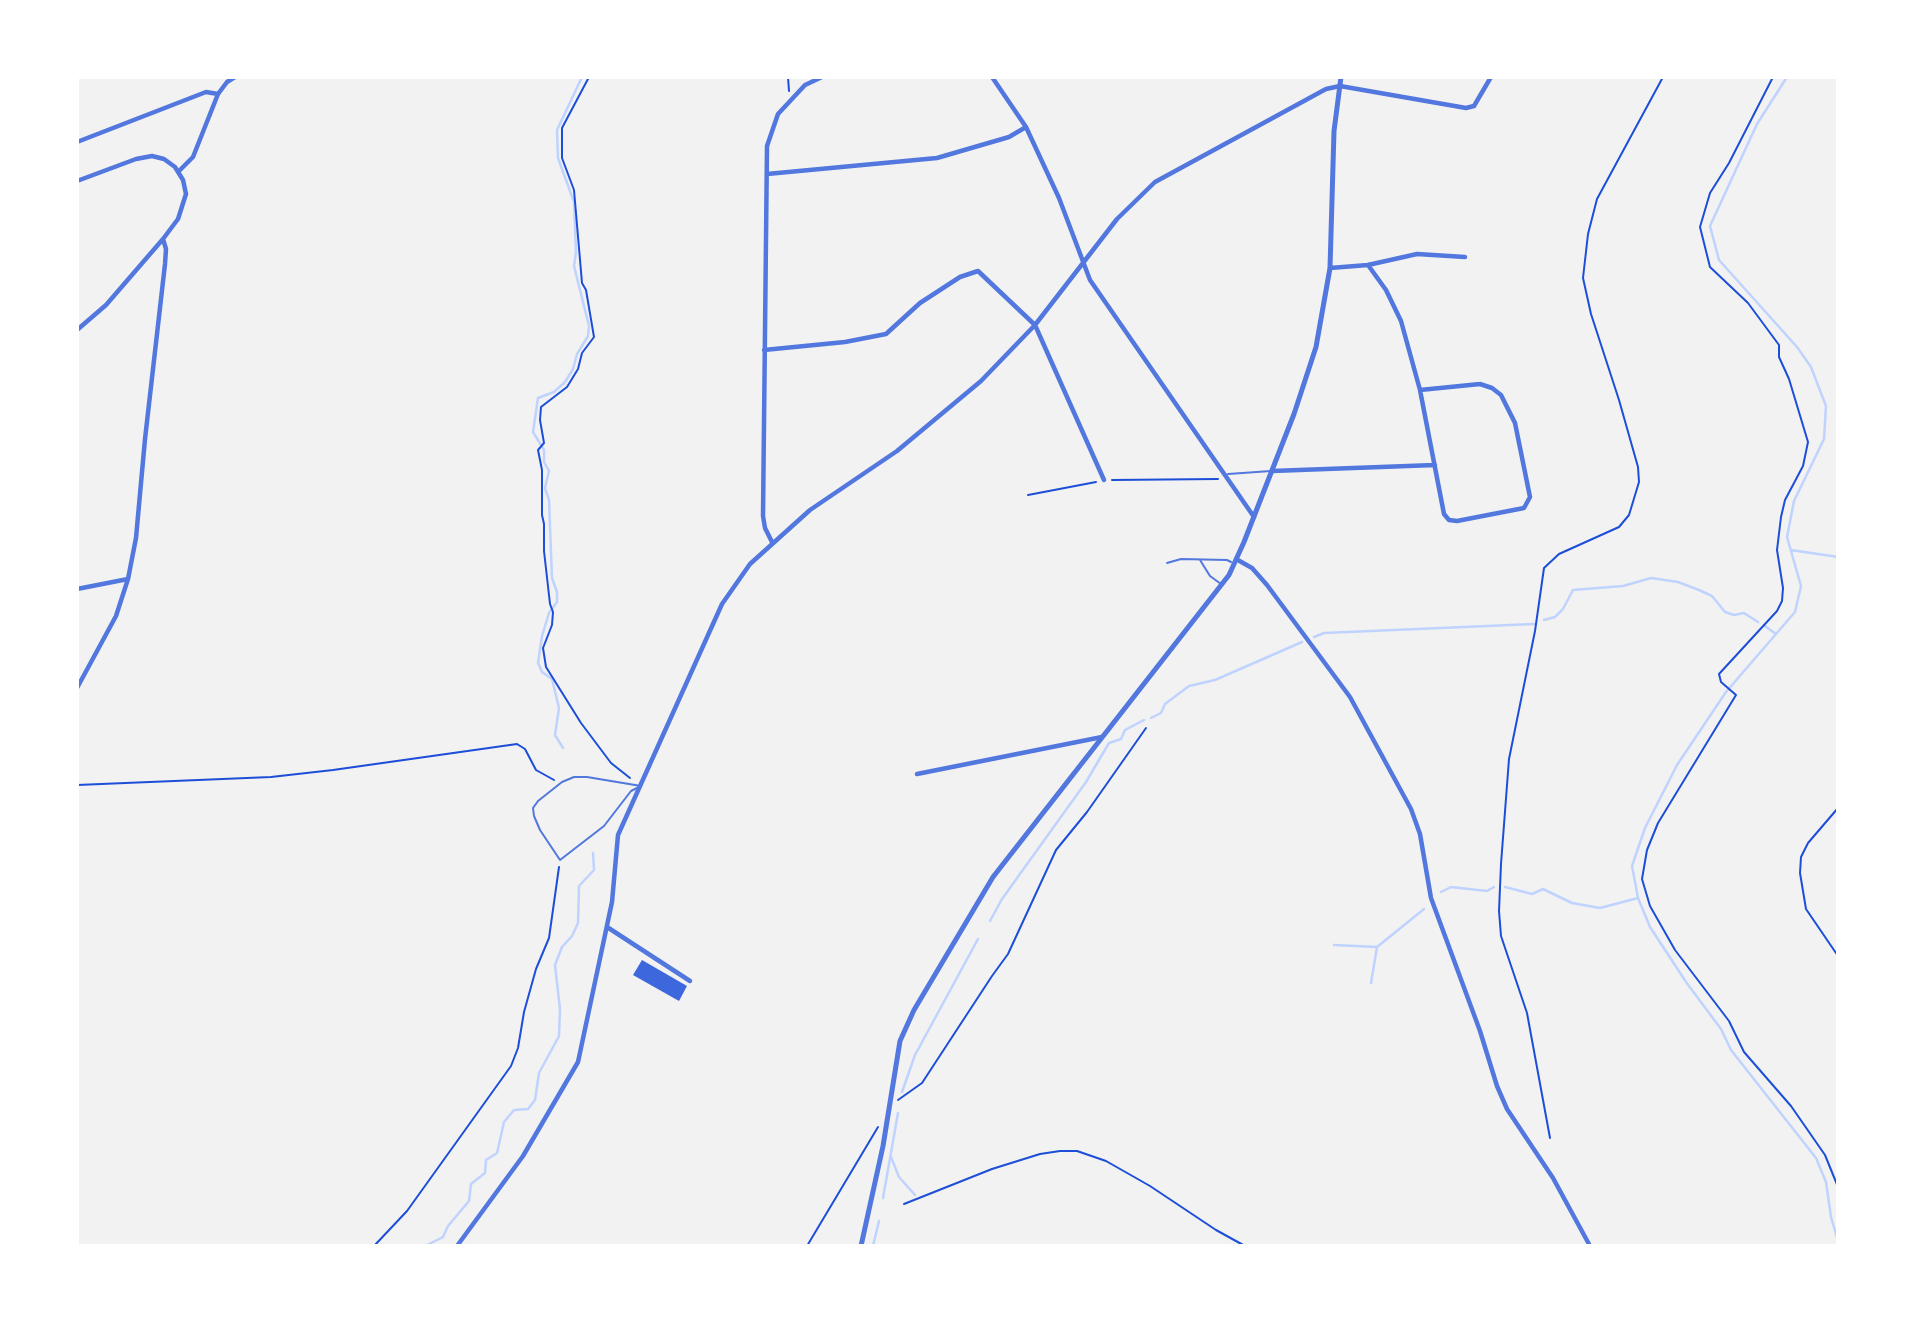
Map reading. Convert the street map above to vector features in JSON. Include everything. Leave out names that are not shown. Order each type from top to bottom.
[{"type":"street","points":[[178,171],[191,160],[218,94],[227,82],[235,77]]},
{"type":"street","points":[[772,542],[763,516],[767,146],[778,114],[805,85],[822,77]]},
{"type":"street","points":[[992,77],[1026,127],[1059,198],[1083,264],[1104,300],[1254,517]]},
{"type":"street","points":[[862,1246],[900,1041],[914,1010],[993,877],[1222,584],[1244,542],[1316,347],[1330,268],[1333,144],[1341,77]]},
{"type":"street","points":[[457,1246],[523,1156],[578,1062],[612,902],[618,835],[722,604],[750,564],[810,510],[898,451],[954,405],[1035,325],[1116,219],[1155,182],[1326,89],[1340,86],[1466,108],[1474,106],[1491,77]]},
{"type":"street","points":[[77,142],[206,93],[218,94]]},
{"type":"street","points":[[767,174],[937,158],[1009,137],[1026,127]]},
{"type":"street","points":[[77,181],[145,157],[164,159],[178,171],[185,188],[184,203],[178,219],[163,239],[107,305],[77,330]]},
{"type":"street","points":[[77,688],[116,616],[128,579],[136,538],[165,264],[166,249],[163,239]]},
{"type":"street","points":[[1330,268],[1368,265],[1417,254],[1465,257]]},
{"type":"street","points":[[1368,265],[1386,290],[1401,321],[1420,390],[1444,514],[1450,520],[1457,521],[1524,508],[1530,497],[1515,423],[1501,395],[1480,384],[1420,390]]},
{"type":"street","points":[[764,350],[845,342],[886,334],[920,303],[960,277],[978,271],[1035,325],[1104,480]]},
{"type":"street","points":[[1272,471],[1435,465]]},
{"type":"street","points":[[1235,561],[1252,568],[1260,577],[1350,697],[1411,809],[1420,835],[1431,898],[1480,1031],[1497,1086],[1507,1108],[1553,1178],[1590,1246]]},
{"type":"street","points":[[77,589],[128,579]]},
{"type":"street","points":[[918,774],[1104,737]]},
{"type":"street","points":[[607,926],[690,981]]},
{"type":"lane","points":[[1223,475],[1231,472],[1272,471]]},
{"type":"lane","points":[[1167,563],[1181,559],[1235,561]]},
{"type":"lane","points":[[1199,559],[1210,576],[1222,584]]},
{"type":"lane","points":[[574,777],[641,786],[631,791],[604,825],[560,860],[534,817],[533,808],[538,801],[562,782],[574,777]]},
{"type":"path","points":[[589,77],[562,128],[562,158],[574,190],[582,283],[586,290],[594,337],[582,353],[578,369],[567,387],[541,407],[544,443],[538,450],[542,470],[544,551],[553,612],[552,625],[543,648],[547,667],[581,723],[611,763],[641,786]]},
{"type":"path","points":[[788,77],[790,99]]},
{"type":"path","points":[[1550,1138],[1527,1013],[1501,936],[1499,911],[1509,759],[1538,619],[1544,568],[1559,554],[1619,527],[1629,515],[1636,496],[1638,467],[1591,314],[1583,278],[1588,234],[1597,199],[1662,77]]},
{"type":"path","points":[[1773,77],[1729,163],[1710,193],[1700,227],[1710,267],[1748,303],[1779,345],[1779,357],[1789,379],[1808,442],[1803,466],[1785,500],[1781,517],[1777,550],[1783,588],[1782,601],[1777,611],[1719,674],[1721,682],[1736,693],[1658,823],[1647,850],[1642,879],[1644,891],[1661,929],[1729,1021],[1744,1052],[1791,1107],[1825,1155],[1838,1187]]},
{"type":"path","points":[[1028,495],[1104,480],[1216,480],[1223,475]]},
{"type":"path","points":[[890,1104],[908,1095],[922,1083],[1008,954],[1056,850],[1087,812],[1146,728]]},
{"type":"path","points":[[77,785],[271,777],[333,771],[517,744],[525,750],[536,770],[562,782]]},
{"type":"path","points":[[1838,808],[1808,843],[1801,858],[1800,873],[1806,909],[1838,956]]},
{"type":"path","points":[[374,1246],[407,1211],[511,1066],[518,1048],[524,1012],[536,969],[549,938],[560,860]]},
{"type":"path","points":[[807,1246],[876,1129],[887,1122]]},
{"type":"path","points":[[904,1204],[992,1169],[1040,1154],[1077,1151],[1094,1156],[1128,1173],[1245,1246]]},
{"type":"building","points":[[642,960],[687,986],[679,1001],[633,975]]},
{"type":"waterway","points":[[563,748],[555,735],[559,708],[552,679],[542,672],[538,663],[542,636],[549,613],[557,602],[557,592],[552,578],[549,500],[545,488],[549,471],[544,462],[544,450],[533,432],[538,398],[554,392],[565,382],[588,336],[589,326],[574,266],[574,202],[558,158],[557,130],[582,77]]},
{"type":"waterway","points":[[1787,77],[1757,124],[1710,226],[1719,260],[1797,347],[1811,367],[1826,406],[1824,439],[1794,501],[1787,537],[1801,586],[1795,612],[1726,692],[1677,765],[1645,828],[1632,866],[1638,898],[1650,927],[1721,1029],[1731,1050],[1816,1158],[1826,1182],[1838,1241]]},
{"type":"waterway","points":[[1791,550],[1838,557]]},
{"type":"waterway","points":[[1544,620],[1555,617],[1563,609],[1573,590],[1623,586],[1651,578],[1678,582],[1699,590],[1712,596],[1725,612],[1734,615],[1744,613],[1758,622]]},
{"type":"waterway","points":[[1314,637],[1324,633],[1534,624]]},
{"type":"waterway","points":[[1765,626],[1776,634]]},
{"type":"waterway","points":[[1151,718],[1161,713],[1165,704],[1189,686],[1215,680],[1302,642]]},
{"type":"waterway","points":[[990,921],[1002,899],[1086,782],[1109,743],[1121,739],[1125,730],[1144,720]]},
{"type":"waterway","points":[[425,1246],[443,1237],[448,1226],[469,1201],[471,1184],[485,1173],[486,1160],[497,1153],[504,1122],[514,1110],[528,1109],[535,1100],[539,1073],[559,1036],[560,1009],[555,965],[562,947],[572,936],[578,923],[579,886],[594,870],[593,853]]},
{"type":"waterway","points":[[1441,892],[1451,887],[1487,891],[1494,887]]},
{"type":"waterway","points":[[1505,887],[1532,894],[1543,889],[1572,903],[1600,908],[1638,898]]},
{"type":"waterway","points":[[1334,945],[1377,947],[1424,909]]},
{"type":"waterway","points":[[902,1092],[915,1055],[978,939]]},
{"type":"waterway","points":[[1371,983],[1377,947]]},
{"type":"waterway","points":[[883,1198],[898,1113]]},
{"type":"waterway","points":[[891,1157],[899,1177],[915,1195]]},
{"type":"waterway","points":[[873,1246],[879,1221]]}]
